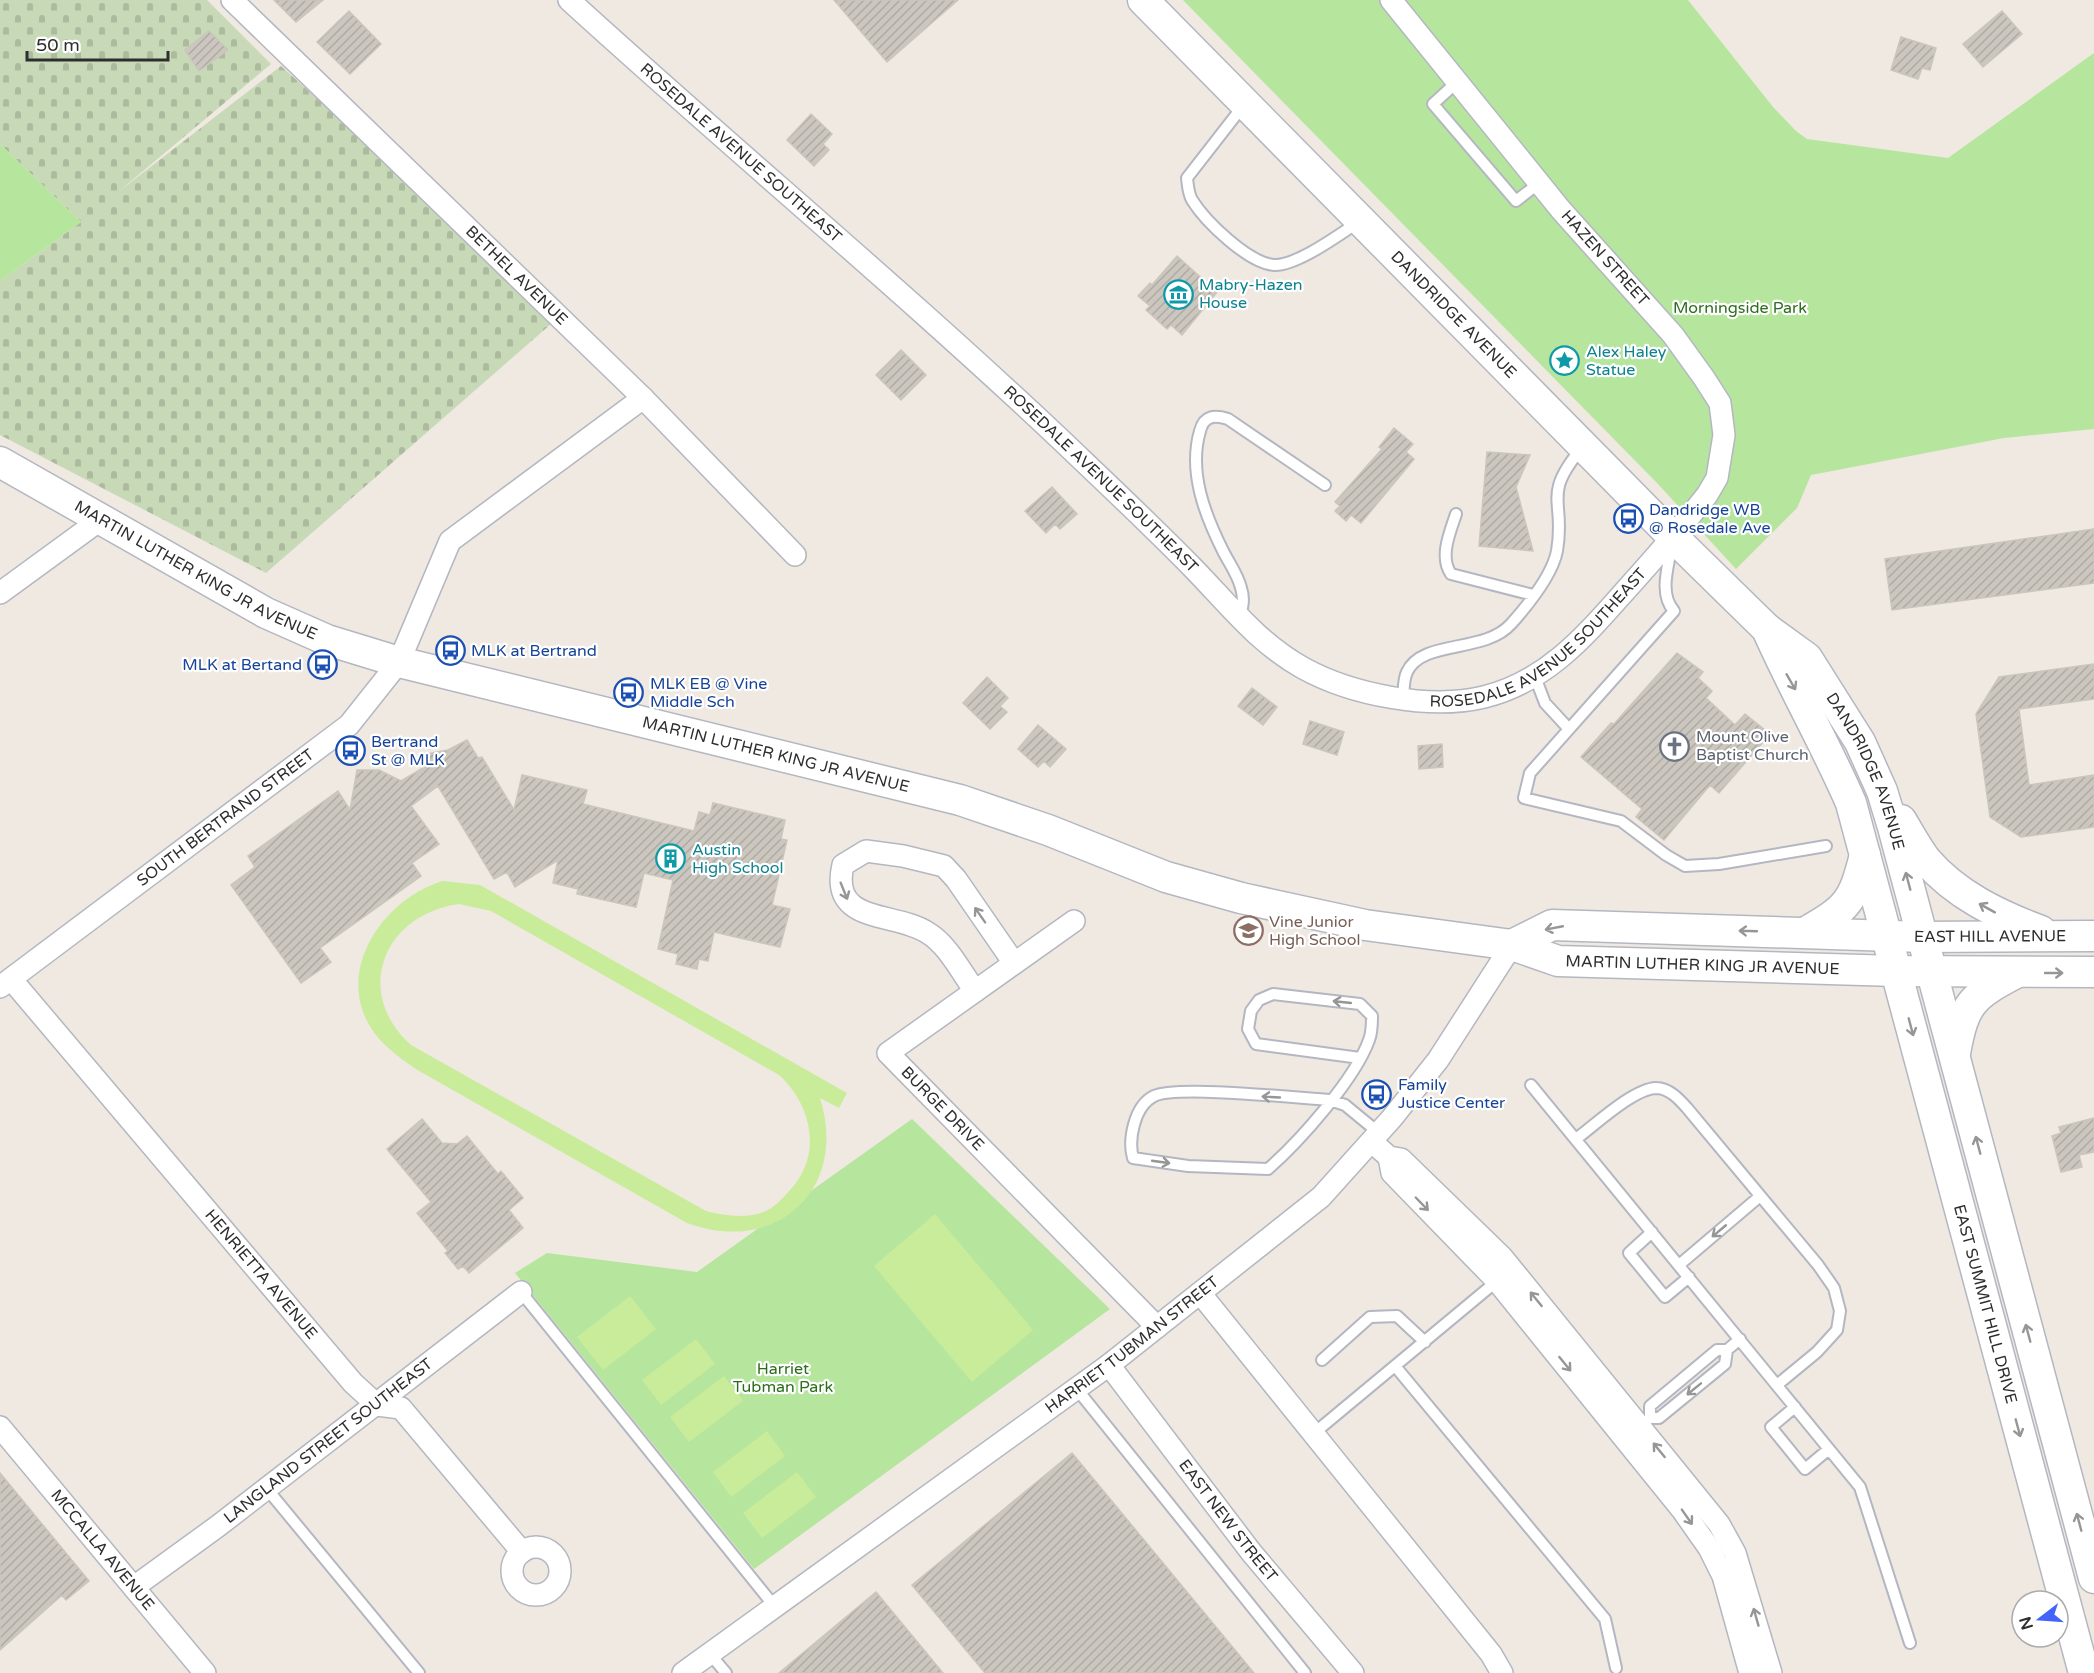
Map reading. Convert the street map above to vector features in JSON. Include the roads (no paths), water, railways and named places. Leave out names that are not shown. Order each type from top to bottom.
[{"type":"main road","name":"DANDRIDGE AVENUE","points":[[1143,0],[1673,537],[1767,629],[1807,658],[1860,742],[1882,791],[1923,937]]},
{"type":"main road","name":"MARTIN LUTHER KING JR AVENUE","points":[[0,462],[266,614],[327,640],[399,662],[960,800],[1048,830],[1166,877],[1241,898],[1365,925],[1512,945],[1558,960],[1896,970]]},
{"type":"main road","name":"DANDRIDGE AVENUE","points":[[1767,629],[1787,675],[1831,757],[1851,803],[1886,936]]},
{"type":"main road","points":[[1882,791],[1926,859],[1947,879],[1977,902],[2005,918],[2061,938]]},
{"type":"main road","points":[[1806,932],[1834,916],[1848,903],[1857,886],[1865,852]]},
{"type":"main road","points":[[1512,945],[1552,925],[1886,936]]},
{"type":"main road","name":"EAST HILL AVENUE","points":[[1886,936],[2061,938],[2094,936]]},
{"type":"main road","name":"EAST SUMMIT HILL DRIVE","points":[[1886,936],[2085,1653]]},
{"type":"main road","points":[[1923,937],[2094,1578]]},
{"type":"main road","name":"EAST HILL AVENUE","points":[[1896,970],[2094,972]]},
{"type":"main road","points":[[1954,1056],[1960,1024],[1969,1006],[1983,990],[2017,972]]},
{"type":"street","name":"BETHEL AVENUE","points":[[232,0],[643,398],[795,555]]},
{"type":"street","name":"ROSEDALE AVENUE SOUTHEAST","points":[[569,0],[1058,437],[1194,569],[1239,620],[1267,645],[1304,669],[1345,686],[1402,699],[1437,702],[1484,698],[1535,677],[1574,648],[1673,537]]},
{"type":"street","name":"HAZEN STREET","points":[[1391,0],[1539,183],[1673,335],[1720,403],[1724,435],[1717,478],[1673,537]]},
{"type":"street","name":"SOUTH BERTRAND STREET","points":[[6,983],[349,725],[399,662],[450,541],[643,398]]},
{"type":"street","points":[[0,593],[100,520]]},
{"type":"street","points":[[975,991],[941,944],[927,932],[856,909],[846,898],[840,884],[843,865],[866,851],[903,856],[944,866],[956,879],[1014,963]]},
{"type":"street","name":"BURGE DRIVE","points":[[1074,921],[888,1053],[1157,1327]]},
{"type":"street","name":"HARRIET TUBMAN STREET","points":[[683,1673],[1109,1365],[1321,1197],[1376,1138],[1438,1060],[1512,945]]},
{"type":"street","name":"HENRIETTA AVENUE","points":[[6,983],[330,1356],[377,1405]]},
{"type":"street","points":[[1376,1138],[1389,1158],[1392,1173],[1638,1427],[1723,1576],[1750,1673]]},
{"type":"street","points":[[1389,1158],[1401,1160],[1502,1257],[1719,1524],[1735,1553],[1771,1673]]},
{"type":"street","name":"LANGLAND STREET SOUTHEAST","points":[[134,1587],[267,1489],[521,1292]]},
{"type":"street","points":[[1200,1293],[1491,1654],[1502,1673]]},
{"type":"street","name":"EAST NEW STREET","points":[[1109,1365],[1251,1552],[1353,1673]]},
{"type":"street","points":[[377,1405],[401,1408],[522,1552]]},
{"type":"street","name":"MCCALLA AVENUE","points":[[0,1427],[205,1673]]},
{"type":"lane","points":[[1457,82],[1432,104],[1516,201],[1539,183]]},
{"type":"lane","points":[[1246,104],[1187,178],[1193,200],[1210,222],[1240,249],[1273,265],[1286,263],[1305,254],[1361,220]]},
{"type":"lane","points":[[1239,620],[1244,601],[1241,586],[1210,524],[1197,474],[1196,445],[1200,427],[1209,417],[1216,415],[1228,419],[1325,485]]},
{"type":"lane","points":[[1402,699],[1405,675],[1411,665],[1422,656],[1494,637],[1510,626],[1533,595],[1557,551],[1557,485],[1564,469],[1583,446]]},
{"type":"lane","points":[[1456,514],[1445,558],[1450,574],[1533,595]]},
{"type":"lane","points":[[1673,537],[1665,593],[1668,604],[1674,610],[1530,773],[1524,798],[1621,821],[1666,855],[1685,866],[1719,864],[1826,846]]},
{"type":"lane","points":[[1535,677],[1545,703],[1569,729]]},
{"type":"lane","points":[[1360,1058],[1256,1044],[1248,1029],[1251,1011],[1259,1000],[1273,994],[1360,1004],[1372,1016],[1370,1038],[1360,1058],[1330,1100],[1285,1154],[1268,1169],[1188,1166],[1133,1158],[1130,1144],[1137,1115],[1153,1097],[1179,1092],[1330,1100],[1345,1105],[1376,1138]]},
{"type":"lane","points":[[1532,1085],[1860,1487],[1910,1643]]},
{"type":"lane","points":[[1576,1139],[1629,1099],[1657,1088],[1672,1093],[1818,1265],[1834,1288],[1840,1311],[1836,1330],[1817,1352],[1777,1385]]},
{"type":"lane","points":[[1679,1265],[1759,1197]]},
{"type":"lane","points":[[1652,1232],[1629,1253],[1636,1262],[1665,1297],[1689,1277]]},
{"type":"lane","points":[[1313,1434],[1497,1281]]},
{"type":"lane","points":[[521,1292],[775,1607]]},
{"type":"lane","points":[[1322,1360],[1370,1317],[1397,1316],[1425,1342]]},
{"type":"lane","points":[[1638,1427],[1650,1406],[1717,1350],[1726,1350],[1740,1339]]},
{"type":"lane","points":[[1638,1427],[1659,1418],[1725,1364],[1726,1350]]},
{"type":"lane","points":[[1395,1366],[1605,1619],[1617,1668]]},
{"type":"lane","points":[[1076,1388],[1305,1673]]},
{"type":"lane","points":[[1795,1407],[1771,1427],[1805,1469],[1829,1449]]},
{"type":"lane","points":[[267,1489],[419,1673]]},
{"type":"lane","points":[[710,1654],[726,1673]]},
{"type":"place","name":"Mabry-Hazen House","points":[[1178,294]]},
{"type":"place","name":"Alex Haley Statue","points":[[1565,361]]},
{"type":"place","name":"Dandridge WB @ Rosedale Ave","points":[[1628,519]]},
{"type":"place","name":"MLK at Bertrand","points":[[450,651]]},
{"type":"place","name":"MLK at Bertand","points":[[323,665]]},
{"type":"place","name":"MLK EB @ Vine Middle Sch","points":[[629,693]]},
{"type":"place","name":"Mount Olive Baptist Church","points":[[1675,746]]},
{"type":"place","name":"Bertrand St @ MLK","points":[[350,751]]},
{"type":"place","name":"Austin High School","points":[[671,859]]},
{"type":"place","name":"Vine Junior High School","points":[[1248,931]]},
{"type":"place","name":"Family Justice Center","points":[[1377,1094]]},
{"type":"park label","name":"Morningside Park","points":[[1740,308]]},
{"type":"park label","name":"Harriet Tubman Park","points":[[783,1378]]}]
